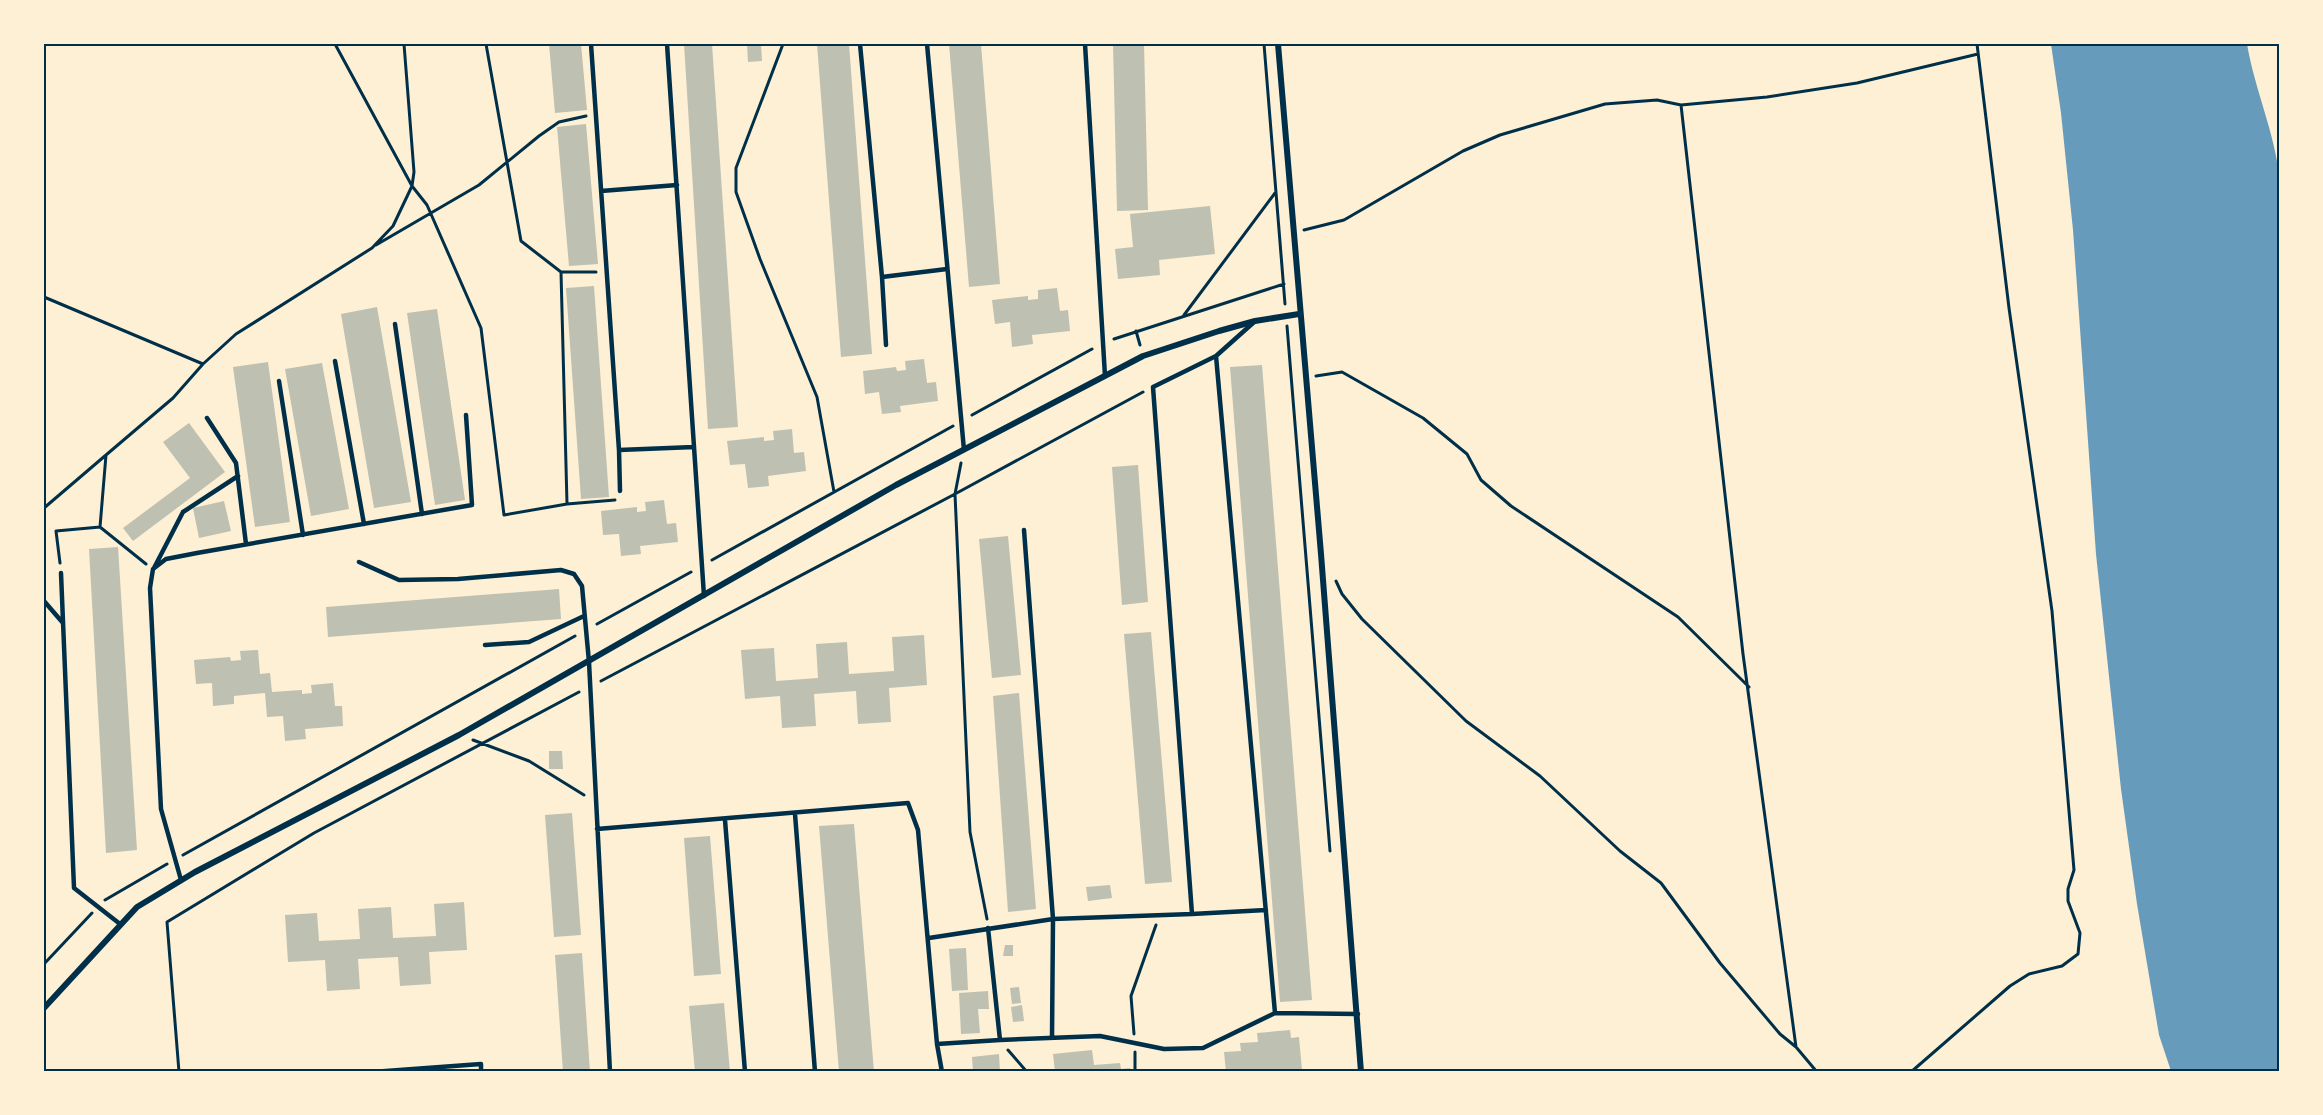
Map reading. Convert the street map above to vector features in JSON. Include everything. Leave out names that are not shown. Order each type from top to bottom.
[{"type":"street","points":[[1278,44],[1361,1071]]},
{"type":"street","points":[[44,1008],[137,907],[182,880],[459,735],[704,597],[896,485],[1143,356],[1255,321],[1299,314]]},
{"type":"lane","points":[[591,44],[620,491]]},
{"type":"lane","points":[[668,44],[704,597]]},
{"type":"lane","points":[[860,44],[882,277],[886,345]]},
{"type":"lane","points":[[927,44],[964,450]]},
{"type":"lane","points":[[1085,44],[1105,376]]},
{"type":"lane","points":[[601,191],[677,185]]},
{"type":"lane","points":[[882,277],[947,269]]},
{"type":"lane","points":[[1192,914],[1153,387],[1216,356],[1255,321]]},
{"type":"lane","points":[[395,324],[422,514]]},
{"type":"lane","points":[[1216,356],[1275,1013]]},
{"type":"lane","points":[[335,361],[364,524]]},
{"type":"lane","points":[[279,381],[303,535]]},
{"type":"lane","points":[[153,569],[166,559],[472,505],[466,415]]},
{"type":"lane","points":[[207,418],[236,463],[246,544]]},
{"type":"lane","points":[[619,450],[694,447]]},
{"type":"lane","points":[[182,880],[161,809],[150,588],[153,569],[183,512],[238,476]]},
{"type":"lane","points":[[1024,530],[1053,919],[1052,1038]]},
{"type":"lane","points":[[359,562],[399,580],[458,579],[561,570],[574,574],[582,586],[589,662],[610,1071]]},
{"type":"lane","points":[[61,573],[74,888],[120,924]]},
{"type":"lane","points":[[44,601],[63,623]]},
{"type":"lane","points":[[485,645],[529,642],[584,616]]},
{"type":"lane","points":[[597,829],[908,803],[918,830],[937,1044],[942,1071]]},
{"type":"lane","points":[[795,814],[815,1071]]},
{"type":"lane","points":[[725,820],[745,1071]]},
{"type":"lane","points":[[929,938],[1053,919],[1266,910]]},
{"type":"lane","points":[[988,928],[1000,1040]]},
{"type":"lane","points":[[937,1044],[1100,1036],[1164,1050],[1203,1048],[1275,1013],[1358,1014]]},
{"type":"lane","points":[[372,1071],[481,1064],[481,1071]]},
{"type":"path","points":[[336,44],[412,186],[427,205],[481,328],[504,515],[567,504],[615,500],[620,491]]},
{"type":"path","points":[[372,248],[393,226],[412,186],[414,172],[404,44]]},
{"type":"path","points":[[486,44],[521,242],[561,272],[607,272]]},
{"type":"path","points":[[783,44],[736,168],[736,192],[760,259],[817,397],[834,492]]},
{"type":"path","points":[[1264,44],[1331,860]]},
{"type":"path","points":[[1911,1071],[2010,986],[2029,974],[2062,966],[2078,954],[2080,933],[2068,901],[2068,889],[2074,870],[2052,611],[2009,308],[1977,44]]},
{"type":"path","points":[[1293,233],[1344,219],[1462,151],[1500,135],[1605,104],[1657,100],[1681,105],[1767,97],[1857,83],[1978,54]]},
{"type":"path","points":[[1681,105],[1749,687],[1796,1047]]},
{"type":"path","points":[[44,508],[173,398],[203,364],[236,334],[372,248],[479,185],[559,122],[596,114]]},
{"type":"path","points":[[1182,316],[1276,192]]},
{"type":"path","points":[[561,272],[567,504]]},
{"type":"path","points":[[44,964],[108,897],[1103,342],[1284,284]]},
{"type":"path","points":[[44,297],[203,364]]},
{"type":"path","points":[[1306,377],[1342,372],[1423,418],[1467,454],[1481,480],[1504,499],[1678,617],[1749,687]]},
{"type":"path","points":[[179,1071],[167,922],[314,833],[1153,387]]},
{"type":"path","points":[[964,450],[955,494],[970,832],[988,928]]},
{"type":"path","points":[[100,527],[106,455]]},
{"type":"path","points":[[61,573],[56,531],[100,527],[153,569]]},
{"type":"path","points":[[1333,575],[1342,594],[1362,619],[1466,721],[1540,776],[1620,851],[1661,883],[1720,963],[1780,1034],[1796,1047],[1817,1071]]},
{"type":"path","points":[[459,735],[529,761],[584,795],[596,811]]},
{"type":"path","points":[[1135,1071],[1131,996],[1139,967],[1160,915]]},
{"type":"path","points":[[1000,1040],[1027,1071]]},
{"type":"water","points":[[2051,44],[2247,44],[2278,165],[2280,183],[2279,1071],[2171,1071],[2159,1035],[2121,789],[2096,554],[2073,230],[2061,113]]},
{"type":"building","points":[[549,44],[581,44],[587,110],[555,113]]},
{"type":"building","points":[[684,44],[712,44],[738,427],[708,429]]},
{"type":"building","points":[[747,44],[761,44],[762,61],[748,62]]},
{"type":"building","points":[[817,44],[849,44],[872,354],[841,357]]},
{"type":"building","points":[[949,44],[981,44],[1000,284],[969,287]]},
{"type":"building","points":[[1113,44],[1144,44],[1148,210],[1117,211]]},
{"type":"building","points":[[586,124],[598,264],[569,266],[557,127]]},
{"type":"building","points":[[1210,206],[1215,254],[1159,260],[1160,275],[1118,279],[1115,249],[1133,247],[1130,214]]},
{"type":"building","points":[[594,286],[609,497],[581,499],[566,288]]},
{"type":"building","points":[[1057,288],[1060,311],[1068,310],[1070,331],[1032,335],[1033,344],[1012,347],[1010,322],[995,324],[992,300],[1028,296],[1028,300],[1038,299],[1038,290]]},
{"type":"building","points":[[377,307],[411,502],[374,508],[341,314]]},
{"type":"building","points":[[437,309],[465,500],[435,505],[407,313]]},
{"type":"building","points":[[924,359],[927,383],[936,382],[938,401],[900,406],[901,412],[882,414],[879,392],[865,394],[863,371],[896,367],[897,371],[906,370],[905,361]]},
{"type":"building","points":[[268,362],[290,522],[255,527],[233,367]]},
{"type":"building","points":[[322,363],[349,509],[311,516],[285,369]]},
{"type":"building","points":[[1262,365],[1312,1000],[1280,1002],[1230,367]]},
{"type":"building","points":[[189,423],[225,472],[133,541],[123,528],[190,478],[163,442]]},
{"type":"building","points":[[792,429],[794,453],[804,452],[806,471],[768,476],[769,486],[748,488],[745,464],[730,465],[727,441],[764,437],[764,441],[774,440],[773,431]]},
{"type":"building","points":[[1138,465],[1148,602],[1122,605],[1112,467]]},
{"type":"building","points":[[664,500],[667,524],[676,523],[678,542],[640,546],[641,554],[621,556],[619,534],[603,535],[601,511],[637,507],[637,512],[646,511],[645,502]]},
{"type":"building","points":[[224,501],[231,531],[199,538],[193,508]]},
{"type":"building","points":[[1008,536],[1021,675],[992,678],[979,539]]},
{"type":"building","points":[[118,547],[137,850],[106,853],[89,549]]},
{"type":"building","points":[[559,589],[561,619],[328,637],[326,607]]},
{"type":"building","points":[[1151,632],[1172,882],[1145,884],[1124,634]]},
{"type":"building","points":[[924,635],[927,685],[889,688],[891,722],[858,724],[856,691],[814,694],[816,726],[782,728],[780,696],[745,699],[741,650],[774,648],[776,681],[818,678],[816,644],[847,642],[849,674],[894,671],[892,637]]},
{"type":"building","points":[[258,650],[260,674],[270,673],[272,692],[302,690],[302,694],[312,693],[311,685],[333,683],[335,706],[342,706],[343,726],[305,729],[306,739],[285,741],[283,716],[267,717],[265,693],[234,696],[234,704],[213,706],[212,683],[196,684],[194,660],[230,657],[231,661],[241,660],[240,651]]},
{"type":"building","points":[[1019,693],[1036,909],[1008,912],[993,696]]},
{"type":"building","points":[[549,751],[562,751],[563,769],[549,769]]},
{"type":"building","points":[[572,813],[581,935],[554,937],[545,815]]},
{"type":"building","points":[[854,824],[874,1072],[839,1072],[819,826]]},
{"type":"building","points":[[710,836],[721,974],[694,976],[684,838]]},
{"type":"building","points":[[1110,885],[1112,898],[1088,901],[1086,887]]},
{"type":"building","points":[[464,902],[467,950],[429,952],[431,984],[400,986],[398,957],[358,959],[360,989],[327,991],[325,960],[288,962],[285,915],[317,913],[319,941],[360,939],[358,909],[391,907],[393,938],[436,936],[434,904]]},
{"type":"building","points":[[1005,945],[1013,945],[1013,956],[1003,956]]},
{"type":"building","points":[[966,948],[968,990],[952,991],[949,949]]},
{"type":"building","points":[[582,953],[590,1072],[563,1072],[555,955]]},
{"type":"building","points":[[1019,987],[1021,1003],[1012,1004],[1010,988]]},
{"type":"building","points":[[988,991],[989,1009],[978,1009],[980,1033],[961,1034],[959,993]]},
{"type":"building","points":[[724,1003],[730,1072],[695,1072],[689,1006]]},
{"type":"building","points":[[1022,1005],[1024,1021],[1013,1022],[1011,1007]]},
{"type":"building","points":[[1290,1030],[1291,1038],[1299,1037],[1302,1070],[1226,1072],[1224,1052],[1241,1051],[1240,1043],[1258,1042],[1257,1033]]},
{"type":"building","points":[[1092,1050],[1094,1065],[1120,1063],[1121,1069],[1130,1068],[1131,1072],[1055,1072],[1053,1054]]},
{"type":"building","points":[[999,1054],[1000,1072],[973,1072],[972,1057]]}]
